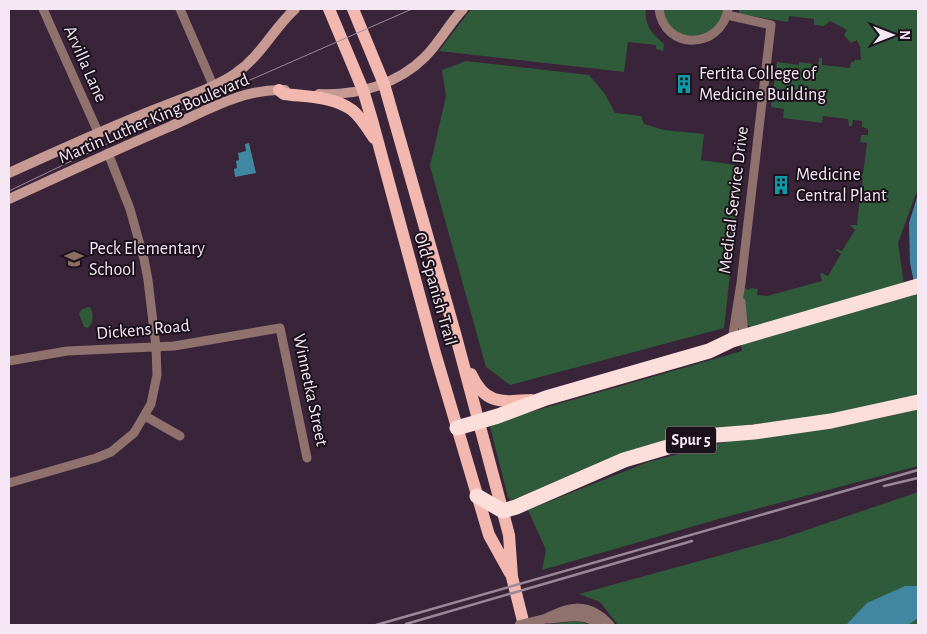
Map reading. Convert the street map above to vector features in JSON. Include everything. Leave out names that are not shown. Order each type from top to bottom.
[{"type":"highway","points":[[457,428],[498,416],[546,398],[709,351],[738,338],[918,286]]},
{"type":"highway","name":"Spur 5","points":[[503,511],[624,460],[705,436],[754,432],[831,421],[918,402]]},
{"type":"highway","points":[[477,496],[503,511]]},
{"type":"main road","name":"Martin Luther King Boulevard","points":[[9,173],[98,132],[213,85],[235,74],[256,56],[282,22],[295,9]]},
{"type":"main road","name":"Old Spanish Trail","points":[[329,9],[363,90],[405,247],[489,535],[512,577]]},
{"type":"main road","name":"Old Spanish Trail","points":[[353,9],[384,84],[455,333],[509,535],[512,577],[524,625]]},
{"type":"main road","name":"Martin Luther King Boulevard","points":[[9,199],[108,153],[251,93],[279,90],[322,94],[363,90],[384,84],[399,77],[424,58],[463,9]]},
{"type":"main road","points":[[279,90],[284,94],[324,98],[351,110],[358,115],[378,144]]},
{"type":"main road","points":[[455,333],[464,349],[475,382],[488,396],[510,402],[546,398]]},
{"type":"street","name":"Arvilla Lane","points":[[43,9],[98,132]]},
{"type":"street","points":[[180,9],[213,85]]},
{"type":"street","points":[[659,9],[662,22],[667,28],[680,38],[688,40],[705,38],[712,35],[724,23],[727,12]]},
{"type":"street","name":"Medical Service Drive","points":[[727,12],[771,25],[740,290],[738,338]]},
{"type":"street","points":[[9,483],[111,452],[134,433],[145,416],[154,393],[157,375],[156,347],[144,259],[130,209],[108,153]]},
{"type":"street","name":"Dickens Road","points":[[9,361],[67,351],[174,346],[280,328]]},
{"type":"street","name":"Winnetka Street","points":[[280,328],[308,458]]},
{"type":"street","points":[[145,416],[180,436]]},
{"type":"street","points":[[544,619],[561,610],[581,608],[598,614],[610,625]]},
{"type":"street","points":[[519,625],[544,619],[581,616],[591,619],[600,625]]},
{"type":"green space","points":[[471,9],[646,9],[648,25],[664,44],[663,51],[656,49],[656,45],[628,42],[624,72],[439,51]]},
{"type":"green space","points":[[663,9],[724,9],[716,27],[704,34],[689,36],[676,31],[670,26]]},
{"type":"green space","points":[[739,9],[918,9],[918,188],[898,243],[904,285],[752,328],[745,323],[743,290],[747,287],[746,289],[749,290],[750,288],[758,289],[757,295],[767,296],[822,281],[820,274],[822,273],[828,276],[841,254],[836,250],[842,251],[855,230],[850,225],[857,225],[860,196],[854,195],[854,193],[861,193],[863,178],[856,176],[856,174],[863,174],[867,143],[860,142],[861,135],[868,135],[868,129],[862,127],[862,121],[853,120],[852,126],[849,126],[848,119],[823,116],[822,123],[783,118],[784,109],[771,107],[777,62],[799,65],[799,62],[818,65],[819,58],[822,58],[822,65],[850,68],[851,62],[861,60],[860,47],[857,40],[851,43],[844,35],[847,30],[830,21],[824,26],[814,25],[814,19],[789,16],[788,22],[739,14]]},
{"type":"green space","points":[[466,61],[589,75],[605,94],[615,113],[641,116],[644,124],[664,130],[704,134],[701,160],[742,166],[724,328],[510,385],[486,367],[430,166],[446,96],[442,70]]},
{"type":"green space","points":[[918,292],[918,395],[827,415],[723,428],[566,477],[511,500],[508,497],[490,427],[492,423],[742,351],[741,344]]},
{"type":"green space","points":[[88,307],[91,308],[93,316],[88,328],[84,327],[79,314],[81,310]]},
{"type":"green space","points":[[918,409],[918,466],[722,518],[542,570],[546,550],[528,510],[648,462],[745,437],[841,424],[890,416]]},
{"type":"green space","points":[[918,492],[918,625],[618,625],[600,602],[579,594],[783,538]]},
{"type":"green space","points":[[579,621],[590,625],[543,625]]},
{"type":"water","points":[[249,143],[256,173],[235,177],[234,169],[237,168],[236,161],[239,160],[238,153],[246,151],[245,144]]},
{"type":"water","points":[[918,194],[918,301],[910,263],[909,223]]},
{"type":"water","points":[[905,586],[918,586],[918,618],[908,625],[846,625],[867,603]]},
{"type":"tram line","points":[[9,191],[136,130],[412,9]]},
{"type":"railway","points":[[376,625],[918,470]]},
{"type":"railway","points":[[884,486],[918,478]]},
{"type":"railway","points":[[406,624],[692,541]]},
{"type":"place","name":"Fertita College of Medicine Building","points":[[684,84]]},
{"type":"place","name":"Medicine Central Plant","points":[[781,185]]},
{"type":"place","name":"Peck Elementary School","points":[[74,259]]}]
